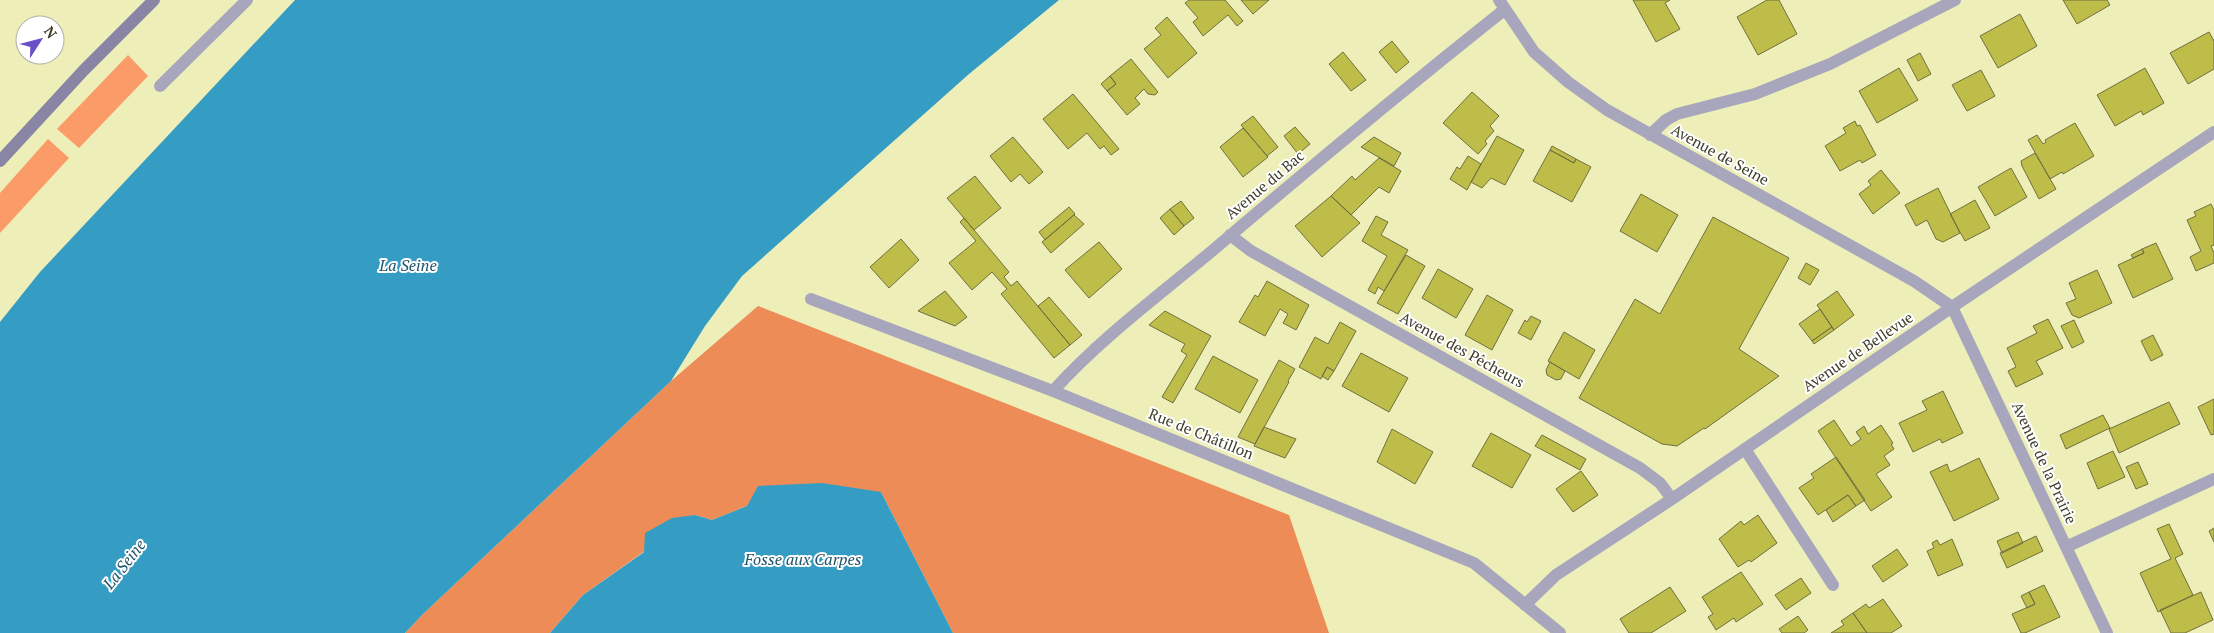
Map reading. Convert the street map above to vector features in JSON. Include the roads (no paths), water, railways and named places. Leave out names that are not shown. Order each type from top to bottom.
[{"type":"main road","points":[[0,161],[84,70],[154,0]]},
{"type":"street","points":[[160,86],[247,0]]},
{"type":"street","points":[[1650,135],[1666,120],[1677,114],[1754,94],[1830,64],[1955,0]]},
{"type":"street","name":"Avenue de Seine","points":[[1502,5],[1534,52],[1568,82],[1607,110],[1914,281],[1952,307]]},
{"type":"street","name":"Avenue du Bac","points":[[1053,391],[1077,364],[1416,80],[1502,5]]},
{"type":"street","name":"Avenue de Bellevue","points":[[1526,605],[1556,575],[1672,499],[1952,307],[2214,132]]},
{"type":"street","name":"Avenue des Pêcheurs","points":[[1230,235],[1251,251],[1640,468],[1660,483],[1672,499]]},
{"type":"street","name":"Rue de Châtillon","points":[[811,299],[1053,391],[1474,563],[1560,633]]},
{"type":"street","name":"Avenue de la Prairie","points":[[1952,307],[2107,633]]},
{"type":"street","points":[[1745,449],[1833,586]]},
{"type":"street","points":[[2066,546],[2214,479]]},
{"type":"water","name":"La Seine","points":[[295,0],[1059,0],[969,74],[742,276],[705,326],[671,381],[405,633],[0,633],[0,322],[40,272]]},
{"type":"water","name":"Fosse aux Carpes","points":[[822,483],[881,492],[953,633],[550,633],[583,595],[644,552],[645,533],[672,518],[695,515],[712,520],[747,506],[758,486]]}]
